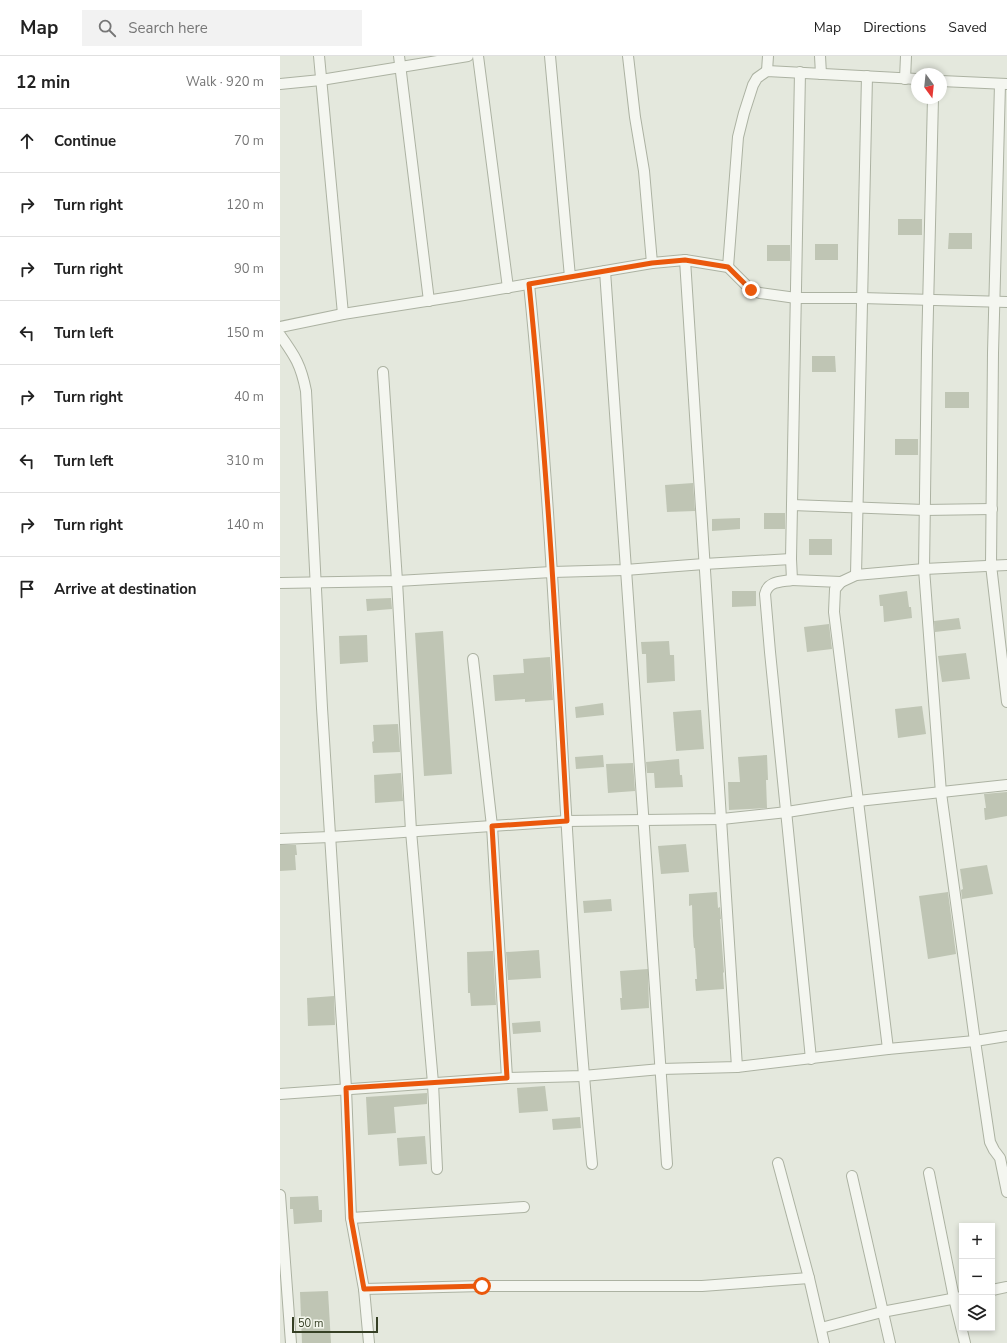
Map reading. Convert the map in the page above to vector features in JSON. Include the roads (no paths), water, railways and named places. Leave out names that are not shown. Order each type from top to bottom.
[{"type":"street","points":[[319,56],[343,314]]},
{"type":"street","points":[[399,56],[429,301]]},
{"type":"street","points":[[280,84],[321,80],[468,56]]},
{"type":"street","points":[[478,56],[508,288]]},
{"type":"street","points":[[550,56],[570,277]]},
{"type":"street","points":[[628,56],[634,117],[644,171],[652,263]]},
{"type":"street","points":[[767,71],[768,56]]},
{"type":"street","points":[[820,56],[821,74]]},
{"type":"street","points":[[905,78],[906,56]]},
{"type":"street","points":[[728,267],[738,137],[744,113],[756,78],[767,71],[911,78]]},
{"type":"street","points":[[792,580],[791,559],[800,72]]},
{"type":"street","points":[[856,575],[867,76]]},
{"type":"street","points":[[947,81],[1004,84],[994,302],[992,565],[1007,702]]},
{"type":"street","points":[[933,104],[924,569],[941,793],[990,1142],[1000,1158],[1007,1192]]},
{"type":"street","points":[[685,260],[737,1067]]},
{"type":"street","points":[[280,327],[343,314],[508,288],[652,263],[685,260],[728,267],[751,290],[760,293],[796,298],[861,298],[1007,302]]},
{"type":"street","points":[[605,271],[625,570],[645,821],[667,1164]]},
{"type":"street","points":[[529,284],[536,351],[552,572],[583,1076],[592,1164]]},
{"type":"street","points":[[280,335],[303,372],[306,391],[330,837],[346,1088],[351,1218],[364,1289],[369,1343]]},
{"type":"street","points":[[383,372],[397,581],[411,831],[433,1083],[437,1169]]},
{"type":"street","points":[[792,505],[924,510],[992,509]]},
{"type":"street","points":[[280,583],[397,581],[552,572],[625,570],[791,559]]},
{"type":"street","points":[[811,1059],[770,652],[765,594],[768,586],[773,583],[792,580],[841,582],[856,575],[924,569],[1007,565]]},
{"type":"street","points":[[841,582],[835,590],[834,612],[888,1049]]},
{"type":"street","points":[[473,659],[492,826],[507,1078]]},
{"type":"street","points":[[280,839],[567,821],[722,819],[787,812],[858,801],[1007,785]]},
{"type":"street","points":[[280,1094],[346,1088],[507,1078],[583,1076],[661,1069],[737,1067],[888,1049],[975,1041],[1007,1036]]},
{"type":"street","points":[[778,1163],[809,1278],[824,1343]]},
{"type":"street","points":[[929,1173],[958,1297],[965,1343]]},
{"type":"street","points":[[852,1176],[890,1343]]},
{"type":"street","points":[[280,1195],[284,1292],[291,1343]]},
{"type":"street","points":[[351,1218],[524,1207]]},
{"type":"street","points":[[364,1289],[482,1286],[702,1286],[809,1278]]},
{"type":"street","points":[[995,1289],[1007,1287]]},
{"type":"street","points":[[821,1328],[882,1312],[958,1297]]}]
